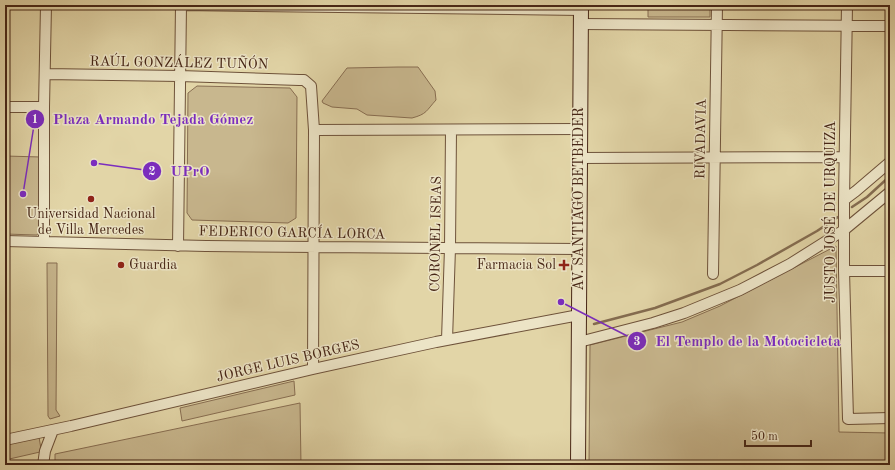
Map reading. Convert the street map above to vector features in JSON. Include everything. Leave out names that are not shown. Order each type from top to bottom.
[{"type":"main road","name":"AV. SANTIAGO BETBEDER","points":[[578,465],[581,8]]},
{"type":"street","points":[[44,242],[46,5]]},
{"type":"street","points":[[178,246],[181,5],[581,8]]},
{"type":"street","name":"RIVADAVIA","points":[[713,274],[717,5]]},
{"type":"street","name":"JUSTO JOSÉ DE URQUIZA","points":[[847,5],[844,157],[844,270],[848,419],[890,418]]},
{"type":"street","points":[[580,24],[890,26]]},
{"type":"street","name":"RAÚL GONZÁLEZ TUÑÓN","points":[[45,74],[304,80],[311,86],[314,130]]},
{"type":"street","points":[[5,107],[44,108]]},
{"type":"street","points":[[313,369],[314,130],[580,129]]},
{"type":"street","name":"CORONEL ISEAS","points":[[447,340],[450,248],[451,130]]},
{"type":"street","points":[[580,158],[844,157]]},
{"type":"street","points":[[844,200],[890,162]]},
{"type":"street","points":[[579,342],[684,314],[740,290],[790,264],[844,230],[890,192]]},
{"type":"street","name":"FEDERICO GARCÍA LORCA","points":[[5,241],[178,246],[579,249]]},
{"type":"street","points":[[844,270],[890,271]]},
{"type":"street","name":"JORGE LUIS BORGES","points":[[5,440],[72,426],[313,369],[447,340],[579,315]]},
{"type":"street","points":[[43,465],[45,451],[53,430]]},
{"type":"shaded area","points":[[648,5],[710,5],[710,17],[648,17]]},
{"type":"shaded area","points":[[418,67],[435,91],[436,100],[426,112],[421,115],[412,118],[367,115],[357,109],[332,107],[323,103],[322,101],[347,68]]},
{"type":"shaded area","points":[[197,86],[290,88],[297,97],[296,218],[288,223],[192,220],[187,213],[188,93]]},
{"type":"shaded area","points":[[5,156],[41,157],[39,232],[37,235],[5,234]]},
{"type":"shaded area","points":[[836,246],[839,432],[890,433],[890,465],[589,465],[590,345],[682,322],[720,306]]},
{"type":"shaded area","points":[[47,263],[57,263],[56,410],[60,416],[50,419],[48,416]]},
{"type":"shaded area","points":[[294,381],[295,395],[182,421],[180,408]]},
{"type":"shaded area","points":[[300,403],[301,465],[55,465],[55,454]]},
{"type":"shaded area","points":[[39,437],[40,452],[5,460],[5,445]]},
{"type":"waterway","points":[[852,207],[867,197],[890,176]]},
{"type":"waterway","points":[[594,324],[655,308],[720,284],[817,231],[838,217]]},
{"type":"place","name":"UPrO","points":[[94,163]]},
{"type":"place","name":"Plaza Armando Tejada Gómez","points":[[23,194]]},
{"type":"place","name":"Universidad Nacional de Villa Mercedes","points":[[91,199]]},
{"type":"place","name":"Guardia","points":[[121,265]]},
{"type":"place","name":"Farmacia Sol","points":[[564,265]]},
{"type":"place","name":"El Templo de la Motocicleta","points":[[561,302]]}]
